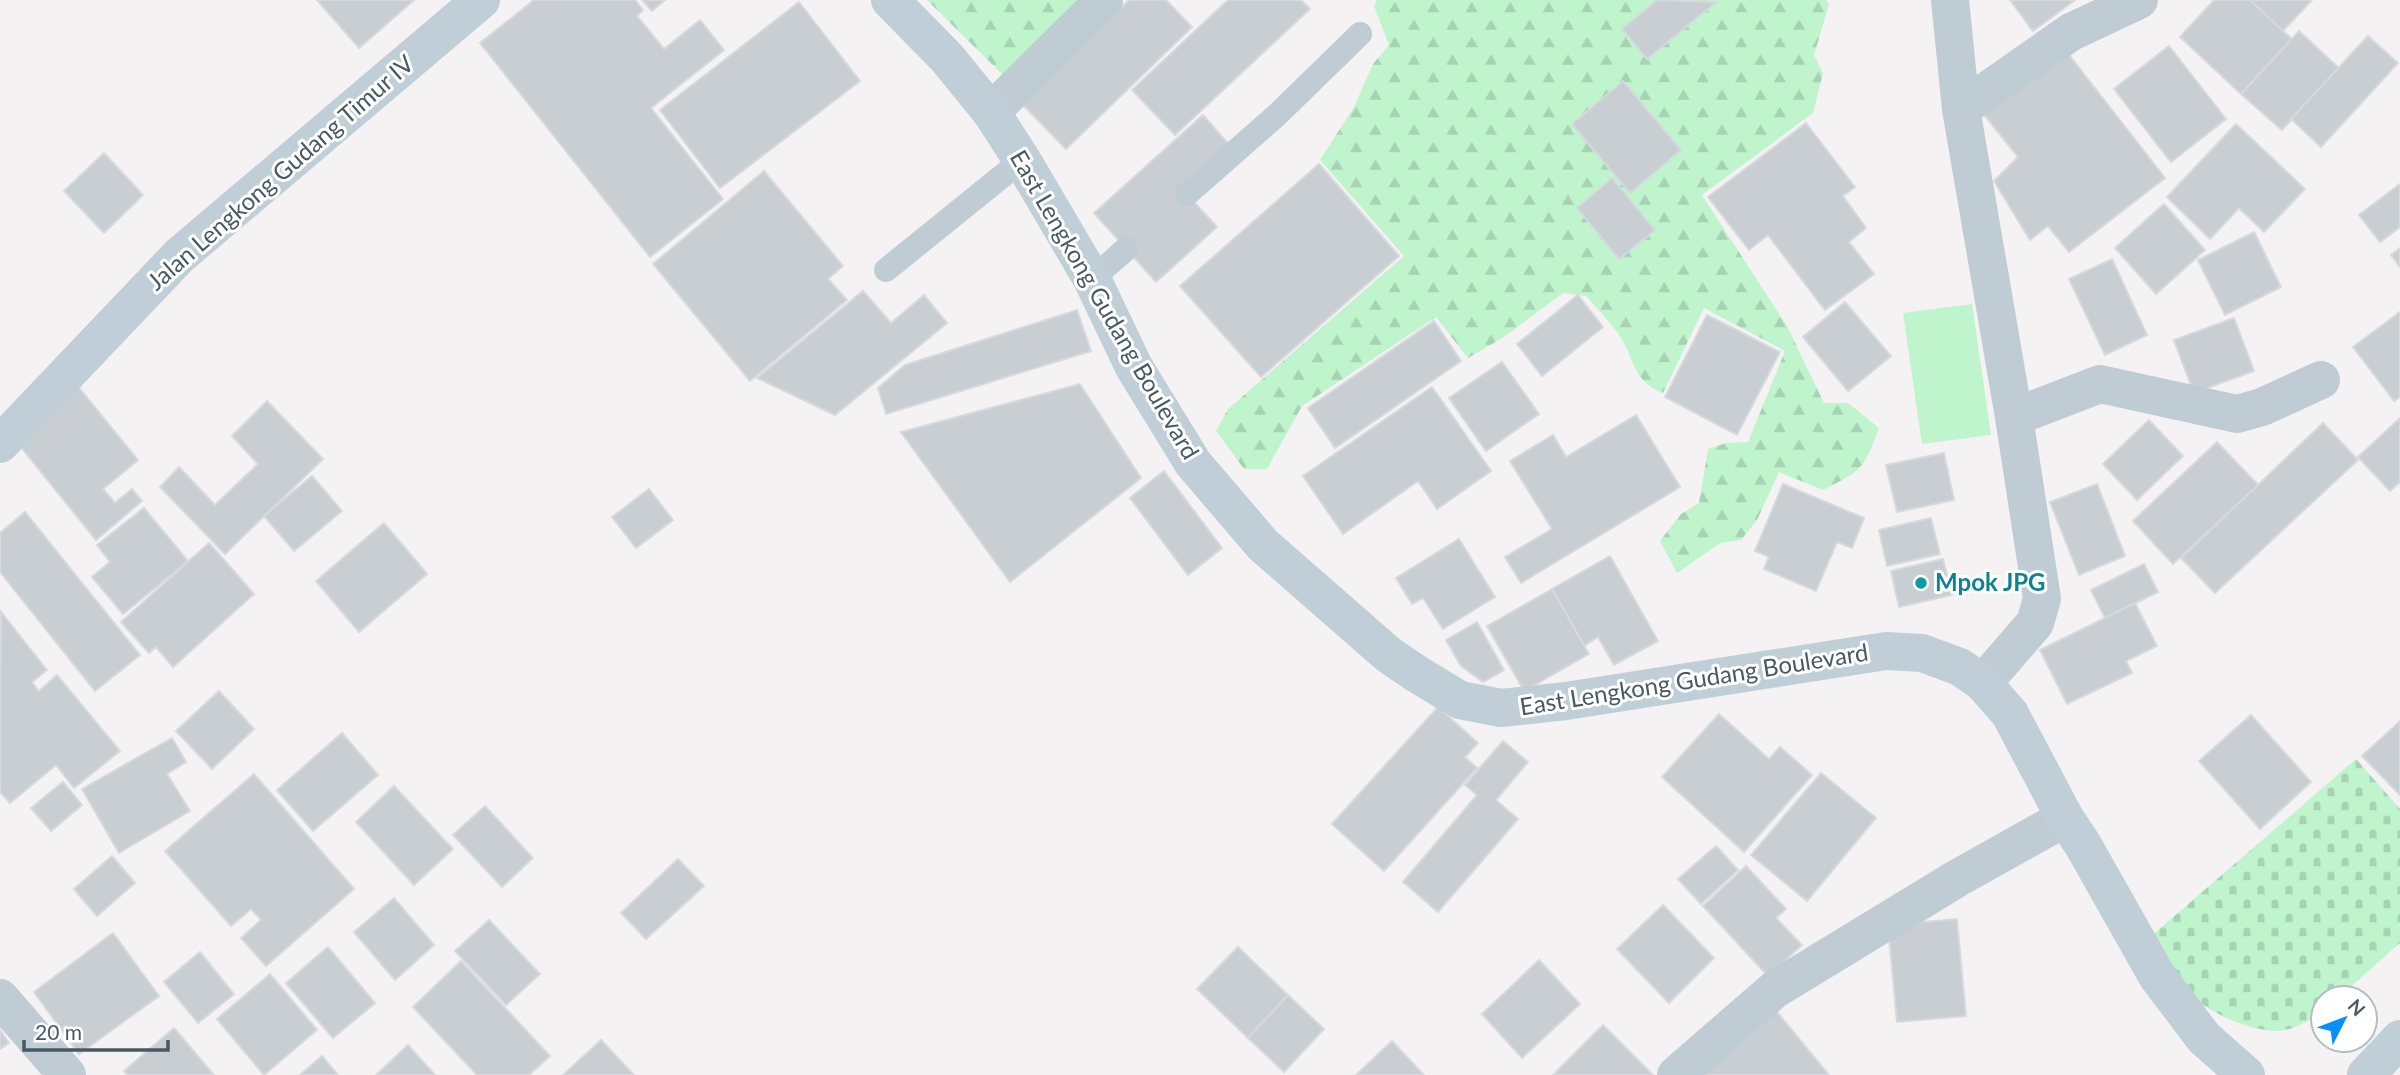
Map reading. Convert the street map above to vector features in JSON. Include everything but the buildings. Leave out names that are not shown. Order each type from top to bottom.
[{"type":"street","name":"Jalan Lengkong Gudang Timur IV","points":[[0,444],[180,255],[481,0]]},
{"type":"street","name":"East Lengkong Gudang Boulevard","points":[[890,0],[947,58],[991,112],[1092,279],[1134,367],[1193,463],[1263,545],[1390,655],[1460,700],[1501,708],[1579,699],[1886,651],[1922,653],[1960,667],[1983,683],[2010,714],[2065,818],[2157,976],[2204,1038],[2246,1075]]},
{"type":"street","points":[[991,112],[1104,0]]},
{"type":"street","points":[[1950,0],[1961,109],[2042,599],[2035,623],[1983,683]]},
{"type":"street","points":[[1961,109],[2071,32],[2139,0]]},
{"type":"street","points":[[2014,417],[2100,384],[2237,414],[2262,407],[2321,380]]},
{"type":"street","points":[[1676,1075],[1774,990],[1956,879],[2065,818]]},
{"type":"street","points":[[0,998],[67,1075]]},
{"type":"street","points":[[2367,1075],[2400,1039]]},
{"type":"lane","points":[[1187,194],[1278,114],[1360,34]]},
{"type":"lane","points":[[886,270],[1022,160]]},
{"type":"lane","points":[[1092,279],[1126,249]]},
{"type":"green space","points":[[927,0],[1088,0],[1008,80]]},
{"type":"green space","points":[[1377,0],[1826,0],[1829,4],[1814,55],[1823,73],[1813,113],[1702,195],[1787,326],[1824,403],[1848,403],[1879,428],[1860,467],[1823,490],[1779,472],[1757,520],[1741,540],[1720,543],[1677,573],[1660,541],[1681,514],[1699,503],[1708,449],[1726,443],[1748,442],[1785,351],[1704,308],[1663,393],[1639,375],[1618,333],[1586,296],[1563,293],[1504,337],[1468,358],[1436,317],[1302,406],[1267,469],[1244,469],[1216,431],[1228,409],[1404,256],[1320,160],[1354,107],[1373,64],[1389,45],[1374,6]]},
{"type":"green space","points":[[1972,304],[1991,435],[1922,444],[1903,313]]},
{"type":"green space","points":[[2356,759],[2400,809],[2400,943],[2354,984],[2309,984],[2309,1020],[2296,1027],[2262,1030],[2209,1009],[2191,995],[2149,938]]},
{"type":"place","name":"Mpok JPG","points":[[1921,583]]}]
